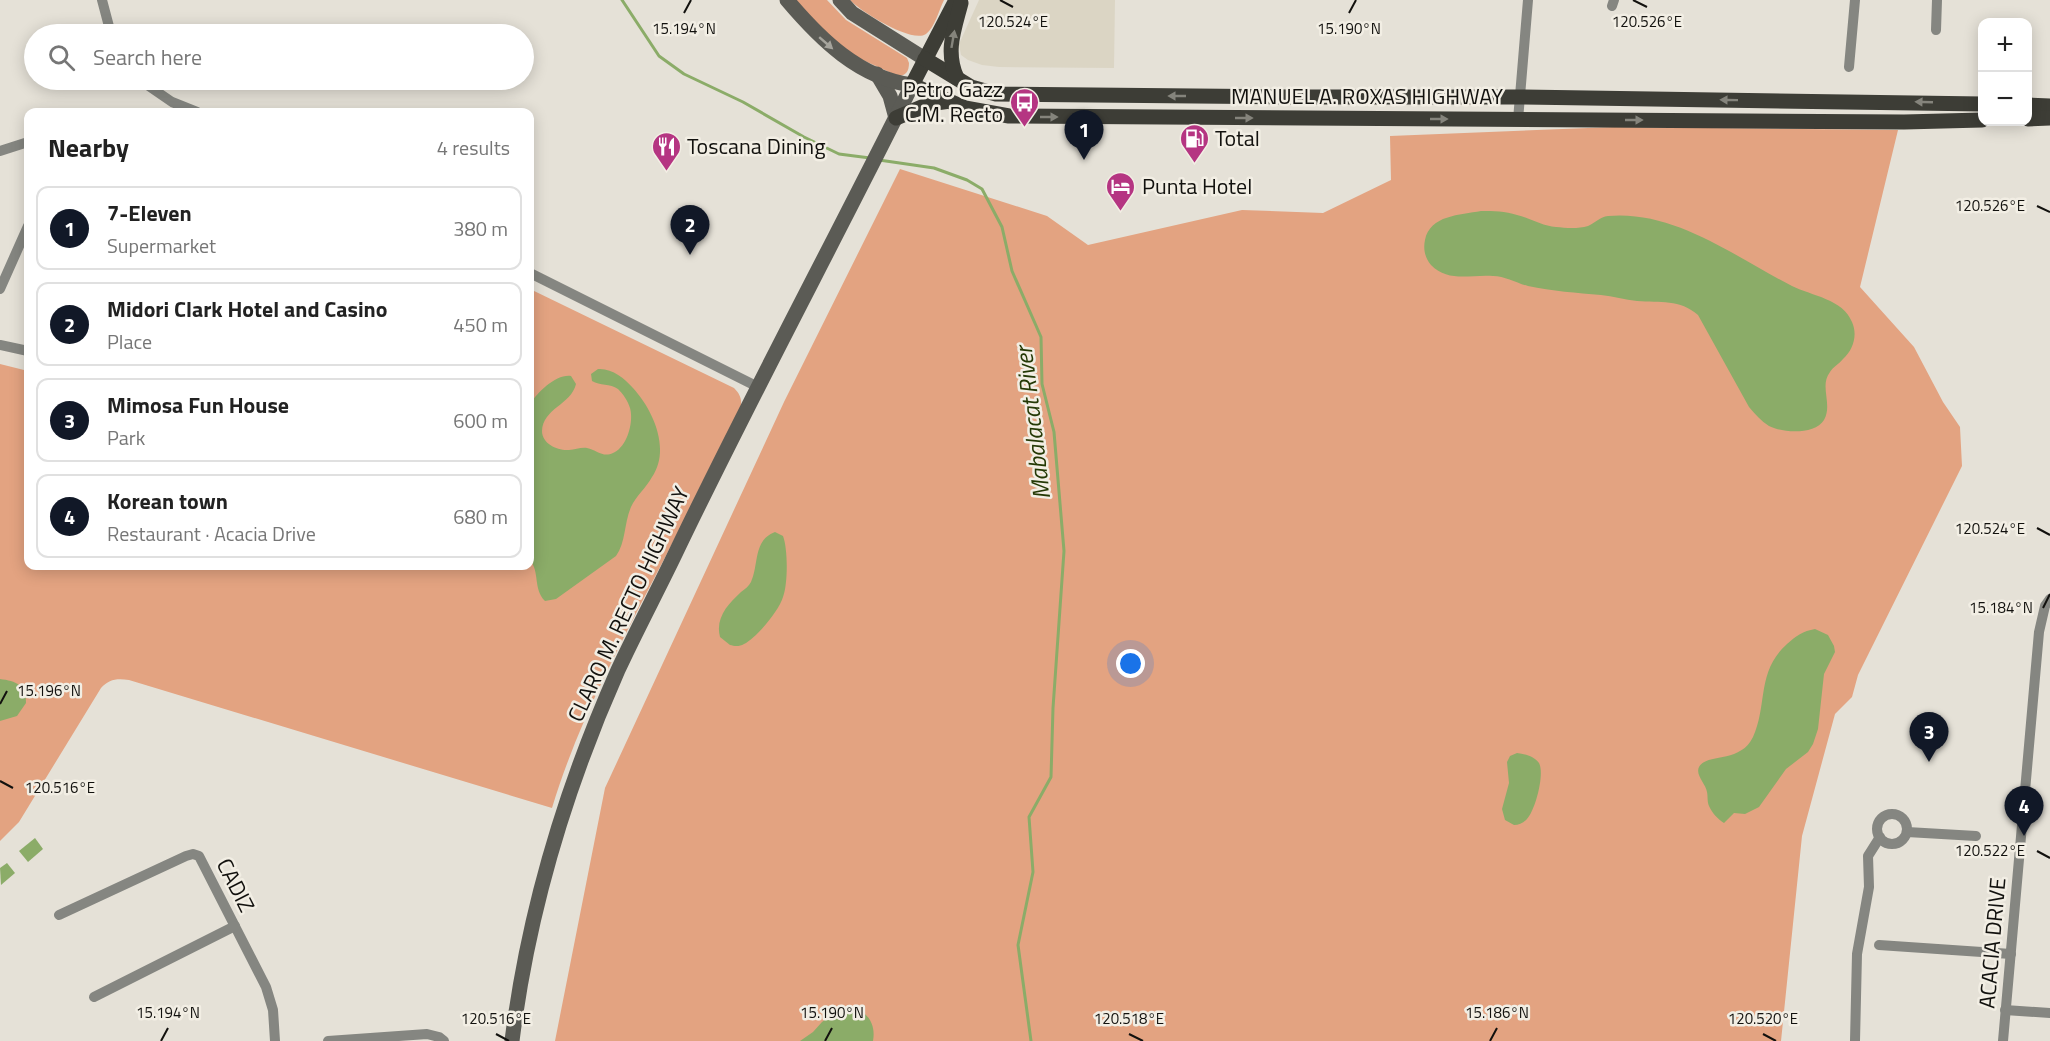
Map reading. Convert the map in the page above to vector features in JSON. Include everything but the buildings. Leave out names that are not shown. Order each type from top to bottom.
[{"type":"main road","name":"MANUEL A. ROXAS HIGHWAY","points":[[787,0],[831,48],[857,64],[896,83],[912,85],[965,108],[1010,116],[1905,122],[1978,120]]},
{"type":"main road","name":"MANUEL A. ROXAS HIGHWAY","points":[[840,0],[852,13],[971,87],[996,94],[1519,97],[1978,104]]},
{"type":"main road","points":[[896,118],[956,0]]},
{"type":"main road","points":[[957,78],[951,66],[951,52],[962,0]]},
{"type":"main road","points":[[877,74],[890,96],[896,118]]},
{"type":"main road","points":[[896,118],[929,104],[950,101]]},
{"type":"main road","points":[[2032,105],[2050,106]]},
{"type":"main road","name":"CLARO M. RECTO HIGHWAY","points":[[512,1041],[525,960],[546,870],[576,774],[619,669],[758,387],[896,118]]},
{"type":"main road","points":[[2032,119],[2050,118]]},
{"type":"street","points":[[102,0],[108,24]]},
{"type":"street","points":[[1518,120],[1527,0]]},
{"type":"street","points":[[1849,68],[1855,0]]},
{"type":"street","points":[[1936,30],[1937,0]]},
{"type":"street","points":[[155,90],[172,102],[187,108]]},
{"type":"street","points":[[0,151],[24,143]]},
{"type":"street","points":[[0,289],[24,235]]},
{"type":"street","points":[[534,275],[758,387]]},
{"type":"street","points":[[0,345],[24,350]]},
{"type":"street","name":"ACACIA DRIVE","points":[[2002,1041],[2039,632],[2045,606],[2050,599]]},
{"type":"street","points":[[1895,813],[1904,818],[1906,837],[1898,843],[1888,843],[1880,837],[1877,828],[1881,818],[1895,813]]},
{"type":"street","points":[[1907,832],[1976,836]]},
{"type":"street","points":[[1855,1041],[1857,954],[1869,887],[1868,856],[1880,837]]},
{"type":"street","name":"CADIZ","points":[[59,915],[175,861],[193,854],[199,856],[266,987],[273,1010],[275,1041]]},
{"type":"street","points":[[94,997],[235,926]]},
{"type":"street","points":[[1879,945],[2011,954]]},
{"type":"street","points":[[2005,1010],[2050,1013]]},
{"type":"street","points":[[328,1041],[427,1034],[444,1041]]},
{"type":"shaded area","points":[[792,0],[827,0],[846,20],[907,58],[909,63],[906,72],[898,76],[845,52]]},
{"type":"shaded area","points":[[850,0],[944,0],[932,27],[926,34],[919,36],[898,31]]},
{"type":"shaded area","points":[[979,0],[1115,0],[1114,68],[999,67],[968,60],[961,55],[959,44]]},
{"type":"shaded area","points":[[1614,127],[1898,130],[1860,287],[1914,347],[1943,402],[1960,427],[1962,466],[1858,675],[1852,697],[1835,714],[1802,836],[1781,1041],[555,1041],[605,788],[784,402],[900,169],[1047,216],[1088,245],[1242,210],[1323,213],[1391,180],[1390,136]]},
{"type":"shaded area","points":[[1481,211],[1508,213],[1546,225],[1568,228],[1588,226],[1608,216],[1633,216],[1657,220],[1704,238],[1792,286],[1834,303],[1848,314],[1854,327],[1854,342],[1827,377],[1827,408],[1824,420],[1813,428],[1798,431],[1775,428],[1763,422],[1749,407],[1698,315],[1684,306],[1564,292],[1528,286],[1497,276],[1453,276],[1438,271],[1431,265],[1425,253],[1424,243],[1433,225],[1455,215]]},
{"type":"shaded area","points":[[534,291],[734,388],[739,394],[741,407],[739,415],[594,699],[571,752],[552,808],[129,680],[117,679],[101,688],[19,822],[0,841],[0,364],[24,370],[24,570],[534,570]]},
{"type":"shaded area","points":[[598,369],[608,370],[622,377],[633,388],[653,418],[660,442],[660,454],[650,481],[631,507],[622,545],[616,556],[556,599],[545,601],[539,591],[534,568],[534,399],[554,381],[571,376],[576,384],[569,397],[547,417],[542,431],[545,440],[551,446],[565,450],[585,448],[603,454],[613,453],[626,440],[631,420],[630,408],[618,389],[592,381],[591,374]]},
{"type":"shaded area","points":[[775,532],[783,536],[787,558],[785,591],[781,603],[761,630],[749,641],[742,645],[730,645],[720,637],[721,618],[732,601],[750,583],[760,547],[768,536]]},
{"type":"shaded area","points":[[1815,629],[1828,635],[1835,652],[1824,674],[1818,729],[1813,744],[1808,752],[1786,769],[1759,807],[1745,814],[1734,813],[1724,823],[1715,816],[1709,806],[1706,789],[1698,773],[1699,767],[1709,760],[1732,755],[1747,745],[1757,725],[1767,677],[1777,655],[1797,636]]},
{"type":"shaded area","points":[[0,679],[19,685],[26,697],[26,703],[17,716],[0,721]]},
{"type":"shaded area","points":[[1517,753],[1537,761],[1541,768],[1541,775],[1530,815],[1522,823],[1514,825],[1505,820],[1502,809],[1509,783],[1507,762],[1510,756]]},
{"type":"shaded area","points":[[35,838],[43,849],[28,862],[19,851]]},
{"type":"shaded area","points":[[7,863],[15,873],[1,885],[0,868]]},
{"type":"shaded area","points":[[852,1007],[858,1009],[870,1020],[874,1035],[873,1041],[800,1041],[832,1014]]},
{"type":"waterway","name":"Mabalacat River","points":[[622,0],[659,56],[684,74],[743,102],[839,154],[870,158]]},
{"type":"waterway","name":"Mabalacat River","points":[[879,160],[934,168],[967,180],[982,189],[1002,227],[1012,271],[1041,337],[1042,384],[1054,432],[1064,551],[1053,708],[1051,777],[1029,817],[1033,872],[1018,945],[1031,1041]]},
{"type":"place","name":"Petro Gazz C.M. Recto","points":[[1024,128]]},
{"type":"place","name":"7-Eleven","points":[[1084,160]]},
{"type":"place","name":"Total","points":[[1194,164]]},
{"type":"place","name":"Toscana Dining","points":[[666,172]]},
{"type":"place","name":"Punta Hotel","points":[[1121,212]]},
{"type":"place","name":"Midori Clark Hotel and Casino","points":[[690,255]]},
{"type":"place","name":"Mimosa Fun House","points":[[1929,762]]},
{"type":"place","name":"Korean town","points":[[2024,836]]}]
